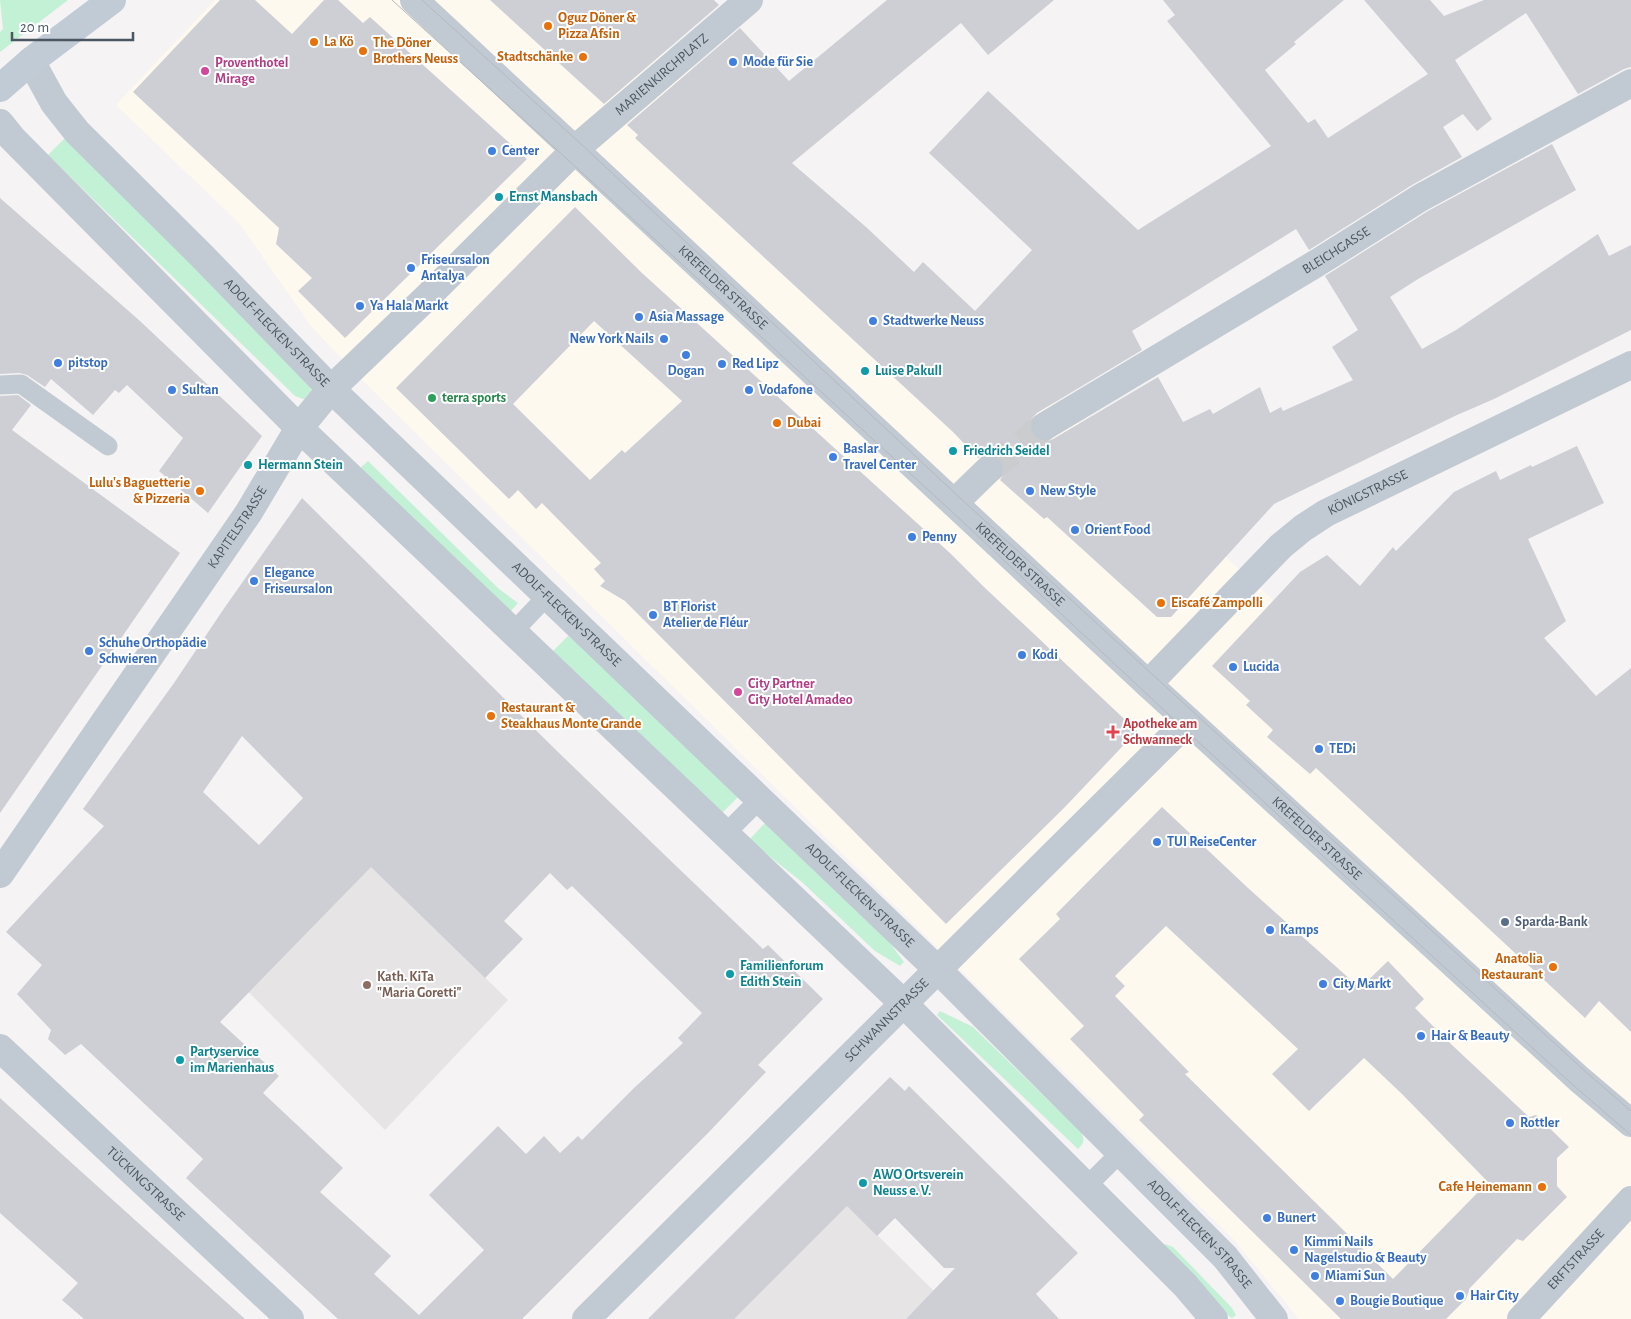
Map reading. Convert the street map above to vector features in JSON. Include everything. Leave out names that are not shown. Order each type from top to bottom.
[{"type":"main road","points":[[0,88],[112,0]]},
{"type":"street","name":"KREFELDER STRASSE","points":[[414,0],[1188,721],[1579,1079],[1631,1122]]},
{"type":"street","name":"MARIENKIRCHPLATZ","points":[[575,150],[748,0]]},
{"type":"street","name":"ADOLF-FLECKEN-STRASSE","points":[[32,61],[54,103],[77,132],[203,257],[331,389],[938,970],[1225,1257],[1274,1319]]},
{"type":"street","name":"BLEICHGASSE","points":[[1045,426],[1317,263],[1420,198],[1631,83]]},
{"type":"street","points":[[0,123],[12,138],[299,428],[903,1003],[1185,1285],[1214,1319]]},
{"type":"street","name":"KAPITELSTRASSE","points":[[0,874],[249,512],[299,428],[331,389],[575,150]]},
{"type":"street","name":"KÖNIGSTRASSE","points":[[1148,684],[1281,546],[1303,528],[1326,513],[1631,365]]},
{"type":"street","points":[[954,503],[989,470]]},
{"type":"street","name":"SCHWANNSTRASSE","points":[[586,1319],[1188,721]]},
{"type":"street","name":"TÜCKINGSTRASSE","points":[[0,1048],[290,1319]]},
{"type":"street","name":"ERFTSTRASSE","points":[[1521,1319],[1631,1200]]},
{"type":"lane","points":[[0,385],[21,384],[108,446]]},
{"type":"lane","points":[[513,632],[547,596]]},
{"type":"lane","points":[[725,834],[760,799]]},
{"type":"lane","points":[[1086,1187],[1120,1153]]},
{"type":"shaded area","points":[[215,0],[717,0],[665,46],[1631,926],[1631,1319],[1299,1319],[1234,1240],[364,382],[310,325],[240,224],[116,105]]},
{"type":"shaded area","name":"Kath. KiTa \"Maria Goretti\"","points":[[337,830],[389,884],[508,1000],[385,1130],[213,956]]},
{"type":"shaded area","points":[[804,1163],[934,1291],[906,1319],[648,1319]]},
{"type":"green space","points":[[0,0],[68,0],[0,52],[0,32],[3,29]]},
{"type":"green space","points":[[65,138],[310,382],[313,396],[309,401],[295,396],[48,155]]},
{"type":"green space","points":[[368,461],[499,589],[518,603],[509,613],[359,469]]},
{"type":"green space","points":[[568,636],[587,649],[739,796],[720,815],[551,653]]},
{"type":"green space","points":[[766,822],[887,939],[904,962],[900,966],[875,951],[803,883],[749,840]]},
{"type":"green space","points":[[940,1011],[973,1027],[1081,1132],[1083,1137],[1082,1145],[1078,1149],[937,1015]]},
{"type":"green space","points":[[1165,1244],[1173,1247],[1232,1308],[1236,1315],[1232,1318],[1222,1311],[1162,1247]]},
{"type":"building","points":[[220,0],[255,0],[292,34],[324,0],[338,0],[363,23],[370,17],[527,159],[345,338],[298,291],[312,278],[276,244],[279,228],[133,92]]},
{"type":"building","points":[[490,0],[714,0],[719,5],[604,104]]},
{"type":"building","points":[[887,0],[1054,0],[988,55],[961,23],[792,163],[866,227],[914,272],[923,262],[975,311],[1032,250],[929,153],[988,91],[1138,230],[1271,146],[1167,21],[1175,15],[1163,0],[1344,0],[1294,42],[1296,44],[1265,70],[1308,123],[1315,119],[1328,138],[1428,74],[1364,0],[1430,0],[1444,16],[1484,0],[1631,0],[1631,67],[1578,94],[1526,13],[1455,60],[1492,119],[1477,131],[1463,114],[1443,127],[1462,157],[1412,185],[1309,250],[1296,229],[1132,331],[1142,350],[1037,413],[1031,419],[1029,427],[1032,434],[1038,440],[1046,442],[1053,439],[1158,377],[1183,422],[1210,409],[1213,414],[1260,387],[1270,413],[1281,407],[1283,411],[1353,380],[1332,347],[1358,330],[1325,276],[1428,211],[1552,144],[1576,190],[1418,279],[1390,297],[1422,349],[1456,330],[1598,234],[1609,256],[1631,245],[1631,330],[1494,399],[1274,504],[1171,617],[1157,617],[1047,517],[1044,519],[1000,480],[1004,474],[1004,466],[1000,458],[994,454],[986,454],[978,458],[953,432],[635,138],[638,135],[627,125],[740,28],[789,81]]},
{"type":"building","points":[[0,198],[140,321],[262,436],[208,513],[159,471],[183,438],[127,385],[119,393],[115,390],[93,415],[51,379],[45,387],[27,375],[20,373],[0,374]]},
{"type":"building","points":[[575,207],[642,273],[951,554],[1137,731],[1065,807],[946,924],[625,601],[600,586],[605,581],[594,569],[601,563],[542,503],[536,509],[518,490],[509,499],[396,388]],"holes":[[[594,321],[682,401],[625,453],[622,450],[590,480],[513,404]]]},
{"type":"building","points":[[18,395],[31,405],[12,430],[180,553],[0,813],[0,396]]},
{"type":"building","points":[[1577,446],[1604,503],[1528,539],[1566,621],[1544,638],[1596,696],[1631,668],[1631,1032],[1599,1001],[1585,1018],[1316,768],[1310,774],[1267,737],[1273,730],[1246,705],[1250,701],[1212,666],[1300,572],[1327,555],[1360,586],[1393,547],[1396,551],[1454,492],[1496,471],[1500,480]]},
{"type":"building","points":[[302,498],[557,751],[674,864],[763,949],[768,945],[823,999],[758,1065],[766,1072],[709,1132],[522,1319],[338,1319],[186,1178],[203,1159],[81,1044],[65,1055],[48,1039],[51,1030],[17,994],[42,965],[6,932],[104,826],[83,809],[174,683]],"holes":[[[242,736],[303,798],[259,845],[203,792]],[[371,867],[485,978],[523,939],[504,921],[550,873],[567,890],[572,886],[702,1013],[678,1038],[683,1043],[582,1140],[578,1136],[560,1153],[544,1136],[526,1154],[498,1126],[429,1195],[484,1250],[419,1315],[374,1274],[391,1256],[320,1192],[343,1168],[263,1093],[279,1076],[220,1022]]]},
{"type":"building","points":[[1162,807],[1248,888],[1360,988],[1388,961],[1424,999],[1415,1008],[1529,1117],[1536,1115],[1569,1147],[1557,1158],[1557,1186],[1567,1197],[1523,1241],[1517,1239],[1470,1288],[1466,1299],[1446,1319],[1341,1319],[1139,1120],[1144,1115],[1070,1039],[1084,1026],[1019,959],[1060,919],[1056,914]],"holes":[[[1166,926],[1298,1049],[1272,1074],[1309,1111],[1364,1058],[1488,1182],[1393,1279],[1185,1074],[1189,1072],[1115,996],[1125,986],[1115,976]]]},
{"type":"building","points":[[890,1077],[905,1091],[909,1086],[1078,1253],[1036,1294],[1059,1319],[906,1319],[955,1268],[944,1268],[895,1218],[877,1236],[847,1206],[734,1319],[648,1319]]},
{"type":"building","points":[[0,1098],[245,1319],[84,1319],[62,1300],[78,1283],[0,1213]]},
{"type":"tunnel","points":[[989,469],[1045,426]]},
{"type":"tram line","points":[[392,0],[949,509],[1182,727],[1573,1085],[1631,1135]]},
{"type":"tram line","points":[[422,0],[581,144],[959,497],[1587,1073],[1631,1111]]},
{"type":"place","name":"Oguz Döner & Pizza Afsin","points":[[548,26]]},
{"type":"place","name":"La Kö","points":[[314,42]]},
{"type":"place","name":"The Döner Brothers Neuss","points":[[363,51]]},
{"type":"place","name":"Stadtschänke","points":[[583,57]]},
{"type":"place","name":"Mode für Sie","points":[[733,62]]},
{"type":"place","name":"Proventhotel Mirage","points":[[205,71]]},
{"type":"place","name":"Center","points":[[492,151]]},
{"type":"place","name":"Ernst Mansbach","points":[[499,197]]},
{"type":"place","name":"Friseursalon Antalya","points":[[411,268]]},
{"type":"place","name":"Ya Hala Markt","points":[[360,306]]},
{"type":"place","name":"Asia Massage","points":[[639,317]]},
{"type":"place","name":"Stadtwerke Neuss","points":[[873,321]]},
{"type":"place","name":"New York Nails","points":[[664,339]]},
{"type":"place","name":"Dogan","points":[[686,355]]},
{"type":"place","name":"pitstop","points":[[58,363]]},
{"type":"place","name":"Red Lipz","points":[[722,364]]},
{"type":"place","name":"Luise Pakull","points":[[865,371]]},
{"type":"place","name":"Sultan","points":[[172,390]]},
{"type":"place","name":"Vodafone","points":[[749,390]]},
{"type":"place","name":"terra sports","points":[[432,398]]},
{"type":"place","name":"Dubai","points":[[777,423]]},
{"type":"place","name":"Friedrich Seidel","points":[[953,451]]},
{"type":"place","name":"Baslar Travel Center","points":[[833,457]]},
{"type":"place","name":"Hermann Stein","points":[[248,465]]},
{"type":"place","name":"Lulu's Baguetterie & Pizzeria","points":[[200,491]]},
{"type":"place","name":"New Style","points":[[1030,491]]},
{"type":"place","name":"Orient Food","points":[[1075,530]]},
{"type":"place","name":"Penny","points":[[912,537]]},
{"type":"place","name":"Elegance Friseursalon","points":[[254,581]]},
{"type":"place","name":"Eiscafé Zampolli","points":[[1161,603]]},
{"type":"place","name":"BT Florist Atelier de Fléur","points":[[653,615]]},
{"type":"place","name":"Schuhe Orthopädie Schwieren","points":[[89,651]]},
{"type":"place","name":"Kodi","points":[[1022,655]]},
{"type":"place","name":"Lucida","points":[[1233,667]]},
{"type":"place","name":"City Partner City Hotel Amadeo","points":[[738,692]]},
{"type":"place","name":"Restaurant & Steakhaus Monte Grande","points":[[491,716]]},
{"type":"place","name":"Apotheke am Schwanneck","points":[[1113,732]]},
{"type":"place","name":"TEDi","points":[[1319,749]]},
{"type":"place","name":"TUI ReiseCenter","points":[[1157,842]]},
{"type":"place","name":"Sparda-Bank","points":[[1505,922]]},
{"type":"place","name":"Kamps","points":[[1270,930]]},
{"type":"place","name":"Anatolia Restaurant","points":[[1553,967]]},
{"type":"place","name":"Familienforum Edith Stein","points":[[730,974]]},
{"type":"place","name":"City Markt","points":[[1323,984]]},
{"type":"place","name":"Kath. KiTa \"Maria Goretti\"","points":[[367,985]]},
{"type":"place","name":"Hair & Beauty","points":[[1421,1036]]},
{"type":"place","name":"Partyservice im Marienhaus","points":[[180,1060]]},
{"type":"place","name":"Rottler","points":[[1510,1123]]},
{"type":"place","name":"AWO Ortsverein Neuss e. V.","points":[[863,1183]]},
{"type":"place","name":"Cafe Heinemann","points":[[1542,1187]]},
{"type":"place","name":"Bunert","points":[[1267,1218]]},
{"type":"place","name":"Kimmi Nails Nagelstudio & Beauty","points":[[1294,1250]]},
{"type":"place","name":"Miami Sun","points":[[1315,1276]]},
{"type":"place","name":"Hair City","points":[[1460,1296]]},
{"type":"place","name":"Bougie Boutique","points":[[1340,1301]]}]
